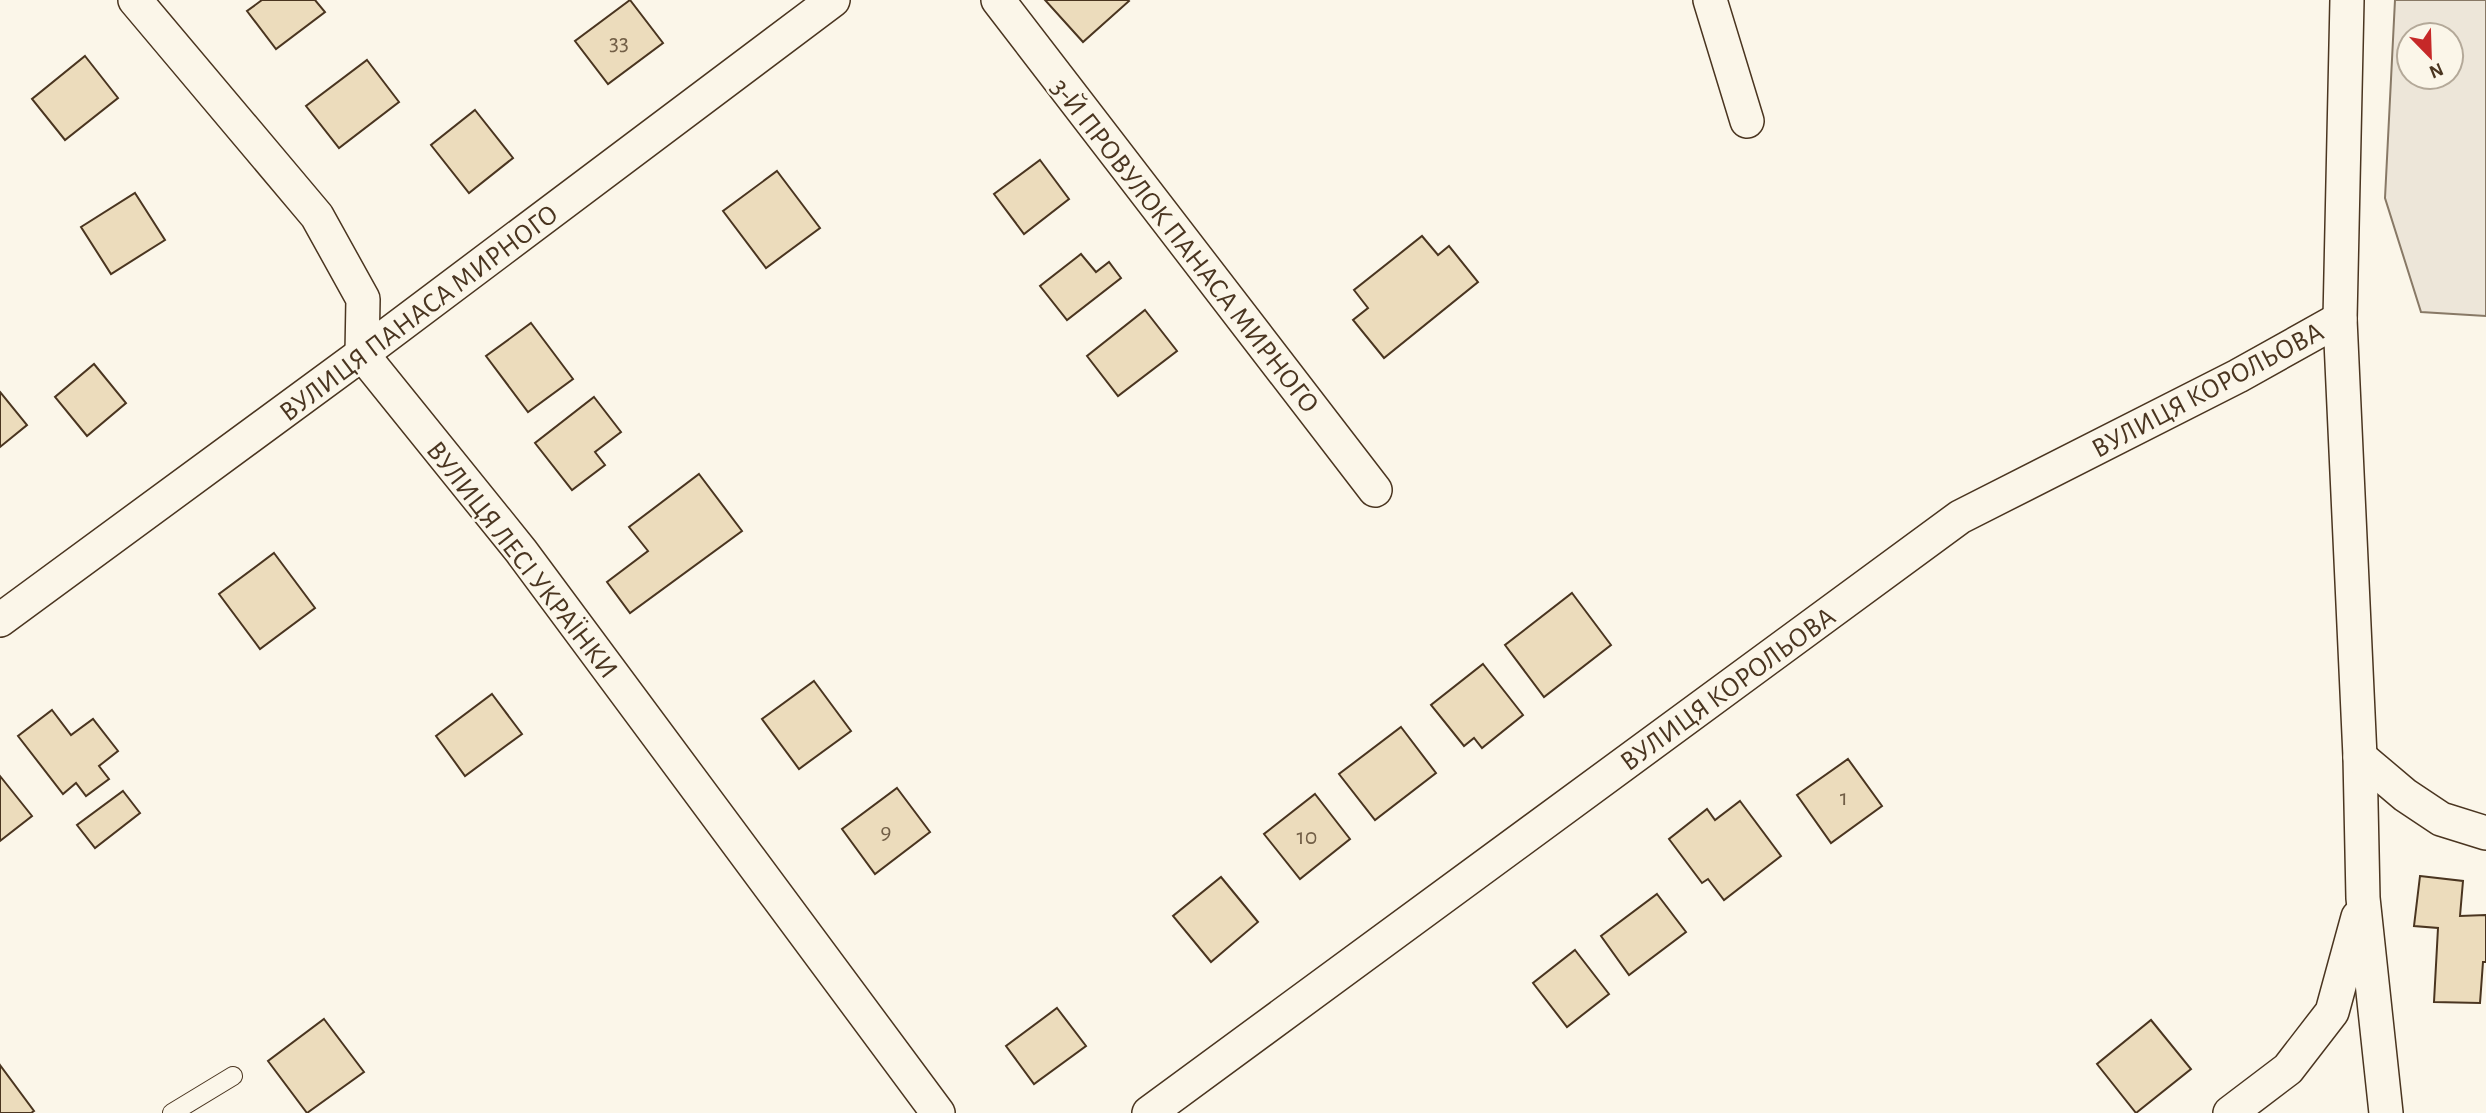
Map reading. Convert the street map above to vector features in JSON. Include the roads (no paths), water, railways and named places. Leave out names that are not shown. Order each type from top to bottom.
[{"type":"street","points":[[135,0],[317,216],[363,299],[362,354]]},
{"type":"street","name":"ВУЛИЦЯ ПАНАСА МИРНОГО","points":[[0,620],[362,354],[833,0]]},
{"type":"street","name":"3-Й ПРОВУЛОК ПАНАСА МИРНОГО","points":[[998,0],[1375,490]]},
{"type":"street","points":[[1710,0],[1747,121]]},
{"type":"street","points":[[2347,0],[2340,319],[2360,757],[2363,898],[2386,1113]]},
{"type":"street","name":"ВУЛИЦЯ КОРОЛЬОВА","points":[[1149,1113],[1960,517],[2238,376],[2340,319]]},
{"type":"street","name":"ВУЛИЦЯ ЛЕСІ УКРАЇНКИ","points":[[362,354],[521,551],[938,1113]]},
{"type":"street","points":[[2360,757],[2441,819],[2486,833]]},
{"type":"street","points":[[2230,1113],[2288,1069],[2332,1012],[2363,898]]},
{"type":"lane","points":[[172,1113],[233,1076]]}]
